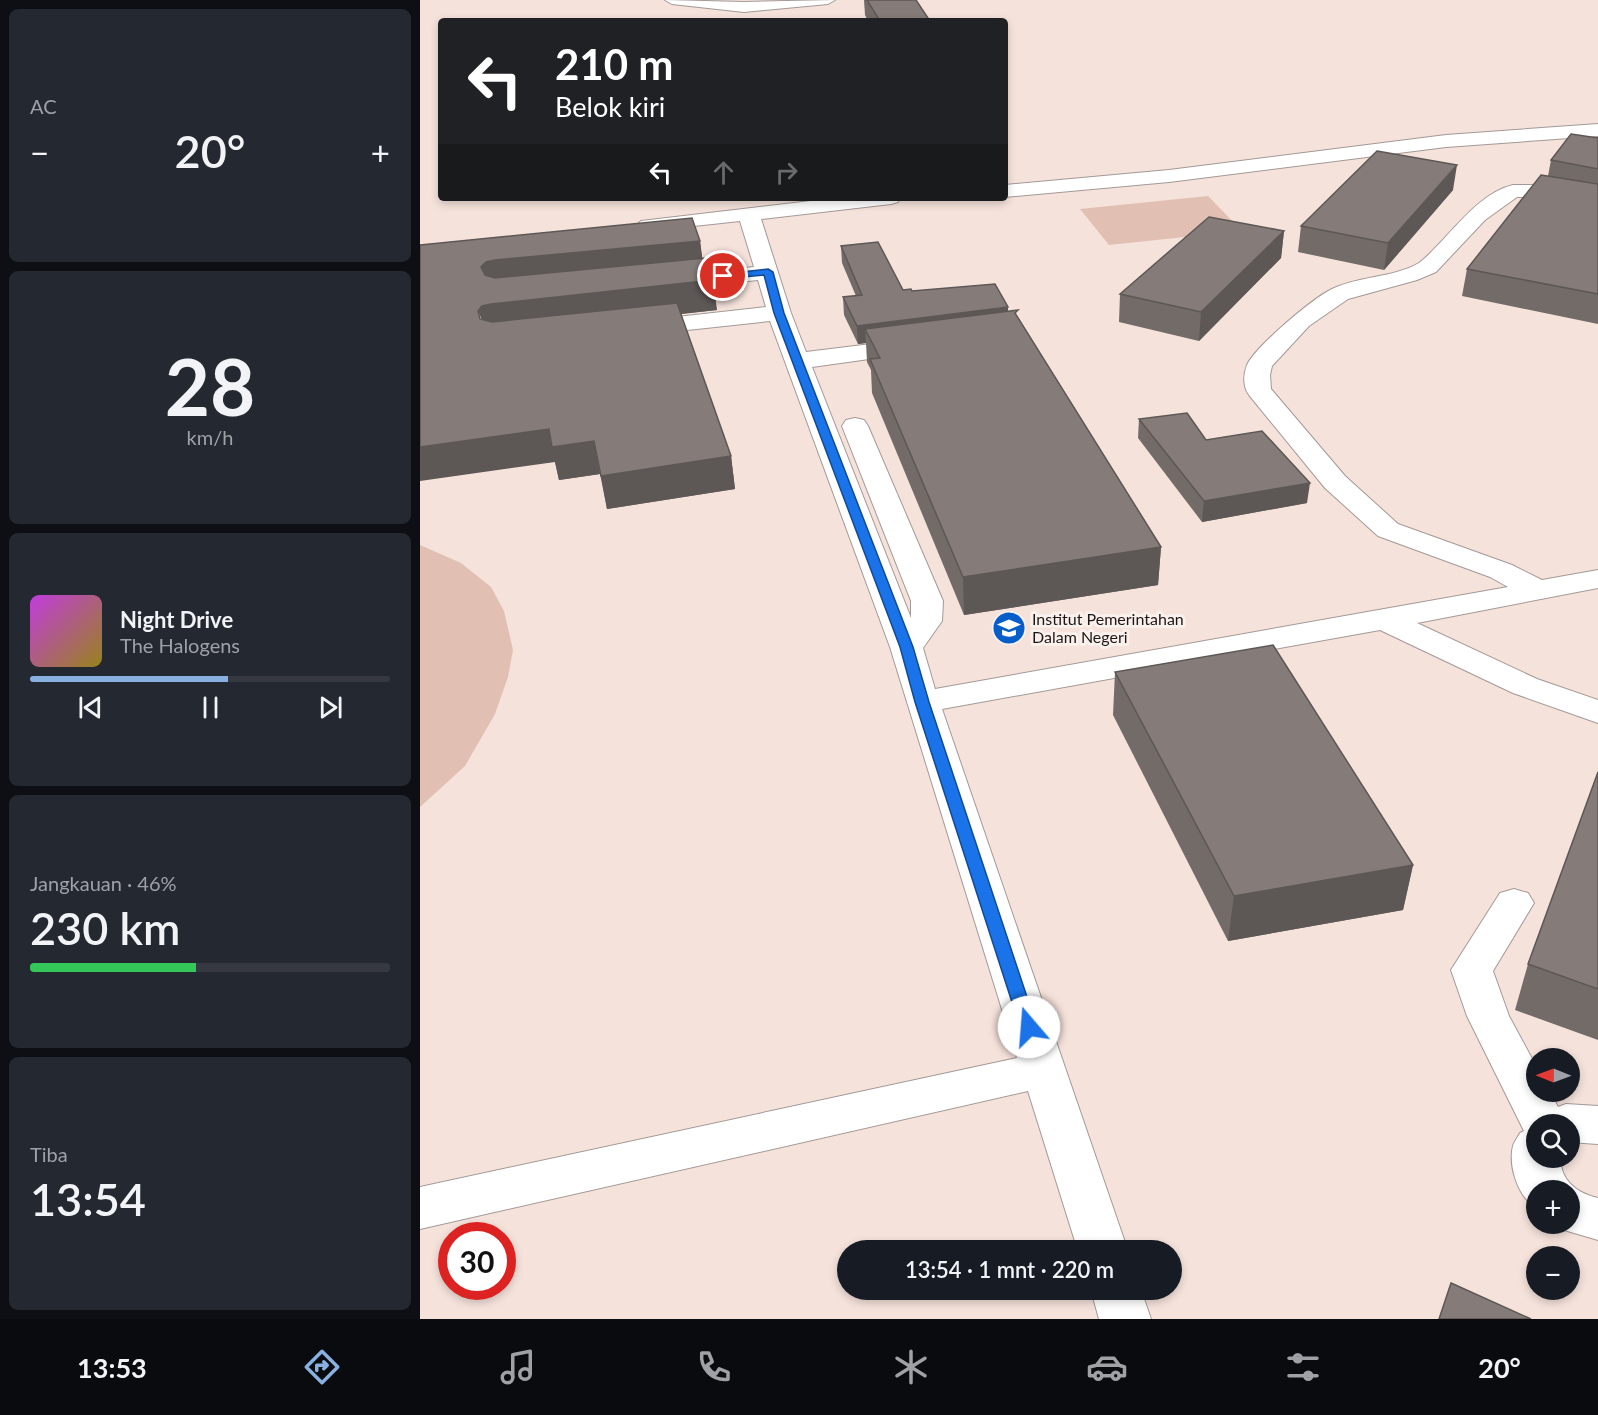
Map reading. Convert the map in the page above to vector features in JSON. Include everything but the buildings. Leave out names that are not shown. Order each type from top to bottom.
[{"type":"street","points":[[672,0],[744,7],[828,0]]},
{"type":"street","points":[[1008,191],[1169,176],[1446,141],[1598,130]]},
{"type":"street","points":[[1537,590],[1501,571],[1388,530],[1374,520],[1346,492],[1258,390],[1257,375],[1260,364],[1300,321],[1340,294],[1409,275],[1428,267],[1478,216],[1513,191],[1532,191],[1598,203]]},
{"type":"street","points":[[624,228],[866,201]]},
{"type":"street","points":[[749,215],[779,313],[906,647],[922,702],[1099,1240]]},
{"type":"street","points":[[640,285],[768,272]]},
{"type":"street","points":[[615,331],[779,313]]},
{"type":"street","points":[[798,361],[937,343]]},
{"type":"street","points":[[855,426],[927,601],[929,613],[926,625],[906,647]]},
{"type":"street","points":[[922,702],[1384,620],[1598,579]]},
{"type":"street","points":[[1384,620],[1525,686],[1598,712]]},
{"type":"street","points":[[1514,903],[1472,970],[1488,1016],[1538,1114]]},
{"type":"street","points":[[420,1208],[1043,1070]]},
{"type":"street","points":[[1580,1123],[1598,1125]]},
{"type":"street","points":[[1580,1214],[1598,1219]]},
{"type":"street","points":[[1119,1300],[1125,1319]]},
{"type":"shaded area","name":"Institut Pemerintahan Dalam Negeri","points":[[420,0],[1598,0],[1598,1319],[420,1319]]},
{"type":"shaded area","points":[[1208,196],[1242,231],[1109,245],[1080,209]]},
{"type":"shaded area","points":[[420,545],[461,563],[491,587],[504,611],[513,650],[508,677],[495,714],[465,766],[420,807]]},
{"type":"place","name":"Institut Pemerintahan Dalam Negeri","points":[[1009,628]]},
{"type":"route","points":[[723,276],[768,272],[779,313],[906,647],[1029,1027]]}]
